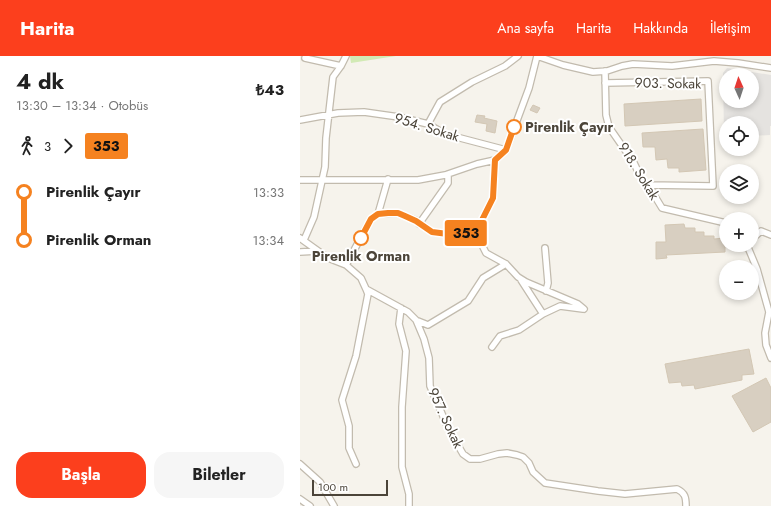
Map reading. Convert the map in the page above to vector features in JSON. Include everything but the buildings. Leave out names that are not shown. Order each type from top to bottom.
[{"type":"street","points":[[302,239],[314,217],[321,179],[325,167],[326,138],[333,77],[346,56]]},
{"type":"street","points":[[428,124],[440,102],[472,82],[504,66],[518,56]]},
{"type":"street","points":[[300,180],[418,180],[448,174],[477,164],[495,160],[506,150],[529,88],[537,56],[563,65],[593,72],[605,71],[633,64],[672,66],[714,61],[771,68]]},
{"type":"street","points":[[305,59],[341,66]]},
{"type":"street","name":"918. Sokak","points":[[605,71],[606,114],[610,127],[634,163],[642,180],[648,186],[662,208],[719,221]]},
{"type":"street","name":"903. Sokak","points":[[605,83],[708,81],[713,186],[648,186]]},
{"type":"street","name":"954. Sokak","points":[[300,120],[338,113],[364,112],[399,117],[428,124],[445,134],[506,150]]},
{"type":"street","points":[[346,265],[371,219],[378,214],[398,213],[432,232],[448,234],[466,233],[478,224],[489,208],[493,198],[495,160]]},
{"type":"street","points":[[419,224],[448,183],[448,174]]},
{"type":"street","points":[[378,214],[388,179]]},
{"type":"street","points":[[478,224],[483,247],[486,253],[506,264],[518,277],[543,314]]},
{"type":"street","points":[[759,233],[761,231],[771,235]]},
{"type":"street","name":"957. Sokak","points":[[302,239],[328,258],[346,265],[361,278],[366,289],[408,312],[416,320],[430,358],[430,386],[449,430],[463,454],[470,459],[480,459],[507,453],[517,455],[524,457],[529,463],[533,472],[545,483],[598,491],[625,494],[677,489],[686,497],[686,506]]},
{"type":"street","points":[[545,248],[548,283],[546,291]]},
{"type":"street","points":[[300,252],[319,251]]},
{"type":"street","points":[[750,252],[757,269],[770,312],[764,333],[766,345],[771,358]]},
{"type":"street","points":[[416,320],[428,325],[458,307],[471,298],[484,278],[506,264]]},
{"type":"street","points":[[492,347],[500,336],[519,330],[543,314],[560,306],[584,309],[578,304],[532,286],[518,277]]},
{"type":"street","points":[[356,464],[349,448],[349,426],[342,400],[356,356],[368,294],[366,289]]},
{"type":"street","points":[[401,308],[399,324],[406,351],[402,407],[402,467],[409,494],[408,506]]},
{"type":"street","points":[[300,464],[320,482],[334,506]]},
{"type":"street","points":[[300,499],[310,506]]},
{"type":"green space","points":[[350,56],[396,56],[351,63]]},
{"type":"shaded area","points":[[759,73],[771,75],[770,135],[759,136],[759,116],[724,116],[724,108],[759,108]]},
{"type":"bus line","name":"353","points":[[361,238],[371,219],[378,214],[388,213],[398,213],[405,216],[416,221],[432,232],[448,234],[466,233],[476,227],[482,220],[493,198],[495,160],[506,150],[514,127]]},
{"type":"place","name":"Pirenlik Çayır","points":[[514,127]]},
{"type":"place","name":"Pirenlik Orman","points":[[361,238]]}]
